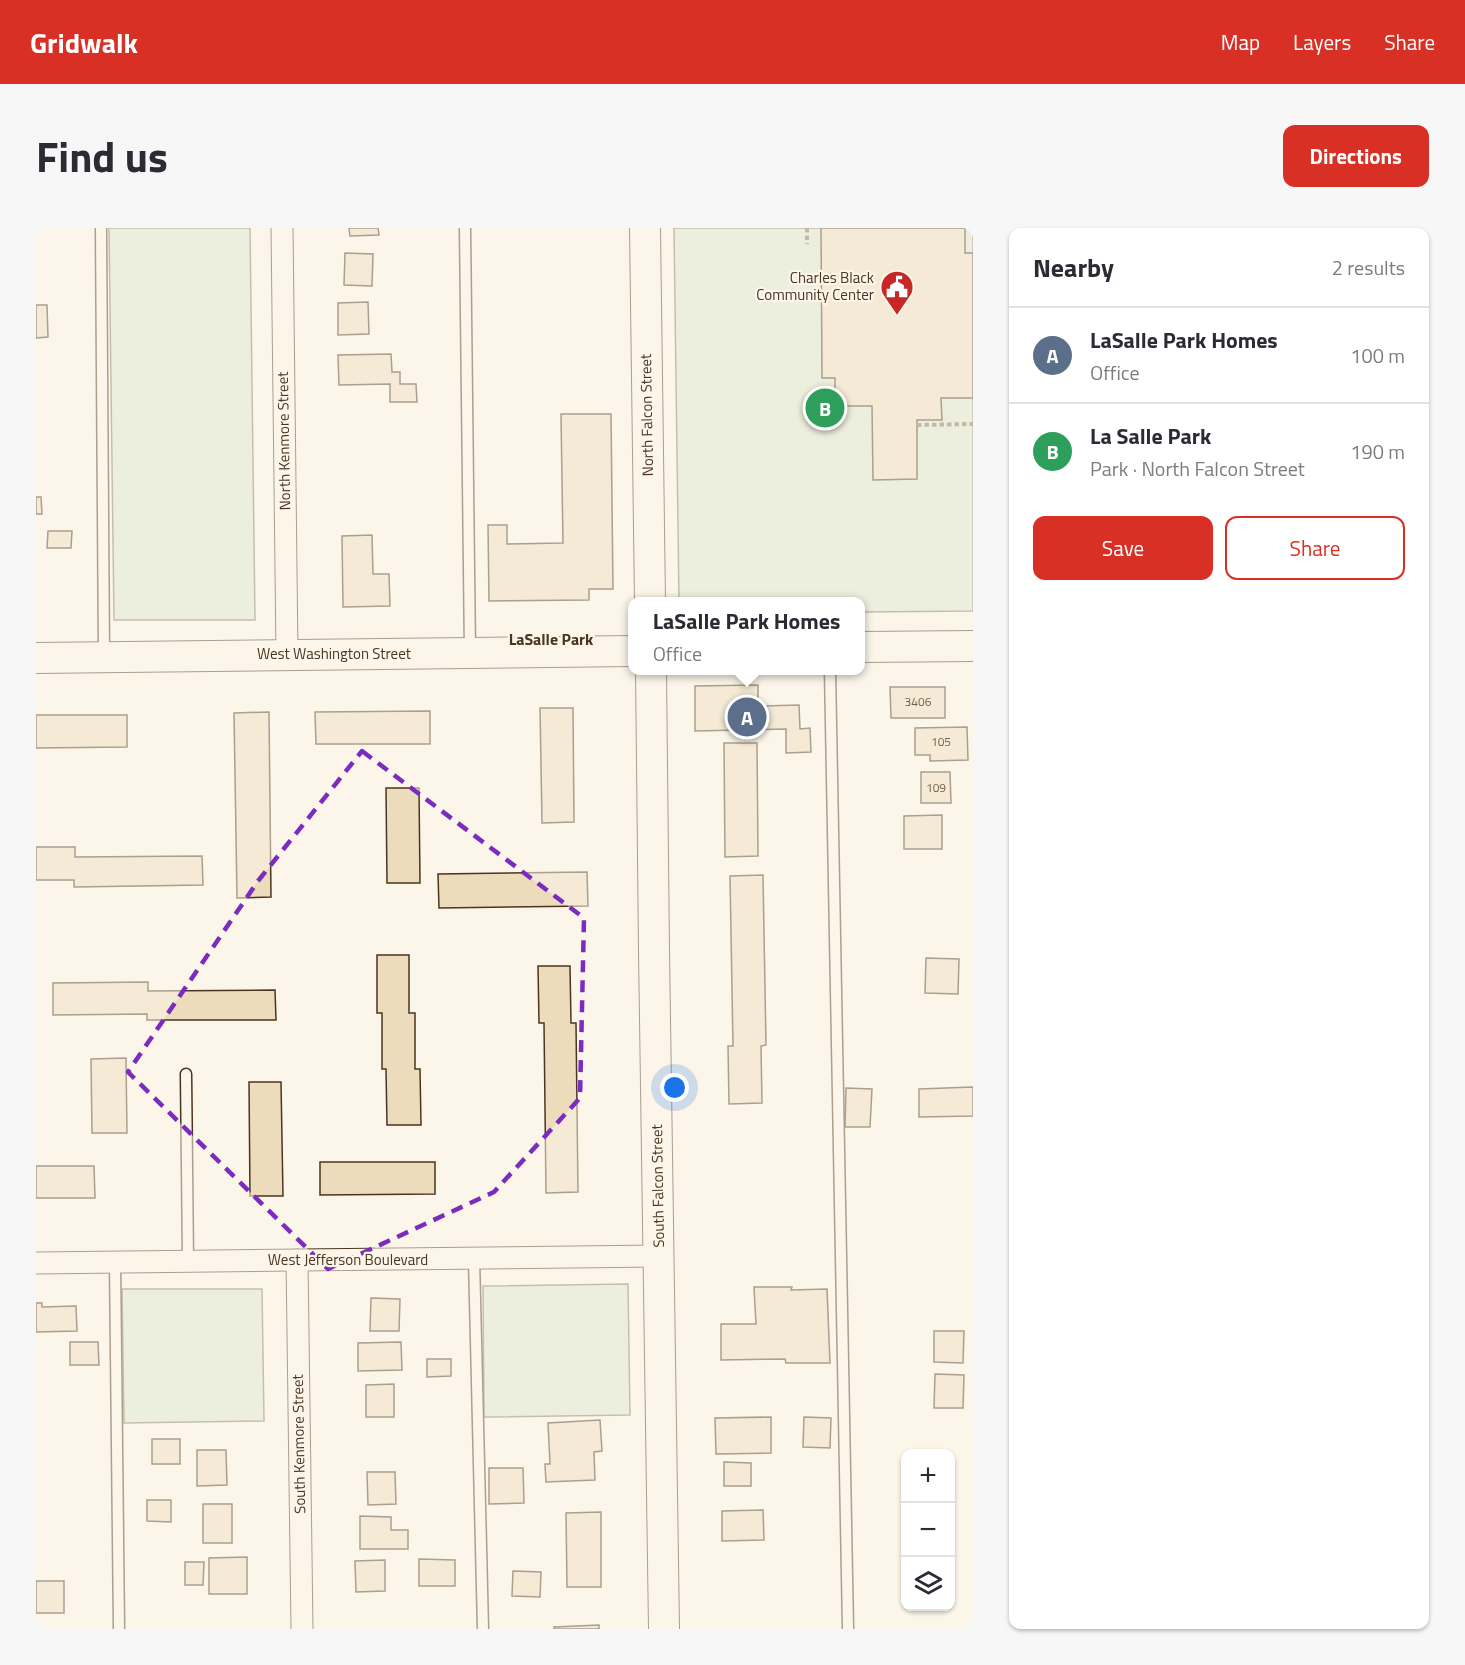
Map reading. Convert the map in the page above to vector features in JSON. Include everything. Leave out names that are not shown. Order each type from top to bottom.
[{"type":"street","name":"North Kenmore Street","points":[[282,228],[287,654]]},
{"type":"street","name":"North Falcon Street","points":[[645,228],[650,597]]},
{"type":"street","points":[[865,647],[973,646]]},
{"type":"street","name":"West Washington Street","points":[[36,658],[628,651]]},
{"type":"street","name":"South Falcon Street","points":[[651,675],[664,1629]]},
{"type":"street","name":"West Jefferson Boulevard","points":[[36,1263],[660,1256]]},
{"type":"street","name":"South Kenmore Street","points":[[297,1260],[302,1629]]},
{"type":"lane","points":[[101,228],[104,656]]},
{"type":"lane","points":[[465,228],[470,653]]},
{"type":"lane","points":[[830,675],[848,1629]]},
{"type":"lane","points":[[186,1074],[188,1261]]},
{"type":"lane","points":[[474,1259],[483,1629]]},
{"type":"lane","points":[[114,1262],[119,1629]]},
{"type":"path","points":[[807,228],[807,244]]},
{"type":"path","points":[[917,425],[973,424]]},
{"type":"highlighted area","points":[[362,751],[584,918],[580,1098],[494,1192],[328,1269],[128,1072],[258,881]]},
{"type":"green space","points":[[109,228],[250,228],[255,620],[114,620]]},
{"type":"green space","points":[[674,228],[973,228],[973,611],[865,612],[865,597],[679,597]]},
{"type":"green space","points":[[628,1284],[630,1415],[484,1417],[483,1286]]},
{"type":"green space","points":[[122,1289],[262,1289],[264,1421],[124,1423]]},
{"type":"building","points":[[349,228],[378,228],[379,235],[350,236]]},
{"type":"building","name":"Charles Black Community Center","points":[[821,228],[965,228],[965,253],[973,253],[973,398],[941,398],[942,420],[917,420],[917,479],[873,480],[872,406],[835,406],[835,378],[822,378]]},
{"type":"building","points":[[345,253],[373,254],[372,286],[344,285]]},
{"type":"building","points":[[368,302],[369,334],[338,335],[338,303]]},
{"type":"building","points":[[36,305],[47,305],[48,337],[36,338]]},
{"type":"building","points":[[391,354],[392,372],[400,372],[400,384],[416,384],[417,402],[390,402],[390,384],[339,385],[338,355]]},
{"type":"building","points":[[561,414],[611,414],[613,589],[589,589],[589,600],[489,601],[488,525],[507,525],[507,544],[563,543]]},
{"type":"building","points":[[36,497],[41,497],[42,514],[36,514]]},
{"type":"building","points":[[48,531],[72,531],[71,548],[47,548]]},
{"type":"building","points":[[372,535],[373,574],[389,574],[390,606],[343,607],[342,536]]},
{"type":"building","points":[[758,685],[758,706],[799,705],[800,729],[810,728],[811,752],[786,753],[786,729],[695,731],[695,686]]},
{"type":"building","points":[[890,687],[945,687],[945,718],[891,718]]},
{"type":"building","points":[[540,708],[573,708],[574,822],[542,823]]},
{"type":"building","points":[[430,711],[430,744],[316,744],[315,712]]},
{"type":"building","points":[[269,712],[271,897],[237,898],[234,713]]},
{"type":"building","points":[[36,715],[127,715],[127,747],[36,748]]},
{"type":"building","points":[[967,727],[968,760],[930,761],[930,755],[915,755],[915,728]]},
{"type":"building","points":[[724,743],[757,743],[758,856],[725,857]]},
{"type":"building","points":[[921,772],[950,772],[951,803],[921,803]]},
{"type":"building","points":[[386,788],[419,788],[420,883],[387,883]]},
{"type":"building","points":[[942,815],[942,849],[904,849],[904,816]]},
{"type":"building","points":[[36,847],[75,847],[75,857],[202,856],[203,885],[74,887],[74,880],[36,880]]},
{"type":"building","points":[[587,872],[588,906],[439,908],[438,874]]},
{"type":"building","points":[[763,875],[766,1045],[761,1046],[762,1103],[729,1104],[728,1046],[733,1046],[730,876]]},
{"type":"building","points":[[377,955],[409,955],[409,1013],[415,1013],[415,1069],[420,1069],[421,1125],[387,1125],[386,1069],[382,1069],[382,1013],[377,1013]]},
{"type":"building","points":[[926,958],[959,959],[958,994],[925,993]]},
{"type":"building","points":[[538,966],[570,966],[571,1023],[576,1023],[578,1192],[546,1193],[544,1023],[539,1023]]},
{"type":"building","points":[[148,982],[148,991],[275,990],[276,1020],[147,1020],[147,1014],[53,1015],[53,983]]},
{"type":"building","points":[[126,1058],[127,1133],[92,1133],[91,1059]]},
{"type":"building","points":[[249,1082],[281,1082],[283,1196],[250,1196]]},
{"type":"building","points":[[973,1087],[973,1116],[919,1117],[919,1089]]},
{"type":"building","points":[[846,1088],[872,1089],[870,1127],[845,1127]]},
{"type":"building","points":[[320,1162],[435,1162],[435,1194],[320,1195]]},
{"type":"building","points":[[36,1166],[94,1166],[95,1198],[36,1198]]},
{"type":"building","points":[[754,1287],[792,1287],[791,1290],[827,1289],[830,1363],[786,1363],[785,1359],[721,1360],[721,1324],[756,1324]]},
{"type":"building","points":[[371,1298],[400,1299],[399,1331],[370,1331]]},
{"type":"building","points":[[36,1303],[42,1303],[42,1307],[76,1306],[77,1331],[36,1332]]},
{"type":"building","points":[[934,1331],[964,1331],[963,1363],[934,1362]]},
{"type":"building","points":[[70,1342],[98,1342],[99,1365],[70,1365]]},
{"type":"building","points":[[401,1342],[402,1370],[358,1371],[358,1343]]},
{"type":"building","points":[[427,1359],[451,1359],[451,1376],[427,1377]]},
{"type":"building","points":[[935,1374],[964,1375],[963,1408],[934,1408]]},
{"type":"building","points":[[394,1384],[394,1417],[366,1417],[366,1385]]},
{"type":"building","points":[[771,1417],[771,1453],[716,1454],[715,1418]]},
{"type":"building","points":[[804,1417],[831,1418],[830,1448],[803,1447]]},
{"type":"building","points":[[600,1420],[602,1451],[594,1452],[595,1480],[546,1482],[545,1464],[550,1464],[548,1423]]},
{"type":"building","points":[[152,1439],[180,1439],[180,1464],[152,1464]]},
{"type":"building","points":[[197,1450],[226,1450],[227,1485],[197,1486]]},
{"type":"building","points":[[724,1462],[751,1463],[751,1486],[724,1486]]},
{"type":"building","points":[[489,1468],[523,1468],[524,1503],[489,1504]]},
{"type":"building","points":[[367,1472],[395,1472],[396,1504],[368,1505]]},
{"type":"building","points":[[147,1500],[171,1500],[171,1522],[147,1521]]},
{"type":"building","points":[[203,1504],[232,1504],[232,1543],[203,1543]]},
{"type":"building","points":[[763,1510],[764,1540],[722,1541],[722,1511]]},
{"type":"building","points":[[601,1512],[601,1587],[567,1587],[566,1513]]},
{"type":"building","points":[[360,1516],[391,1517],[391,1530],[408,1530],[408,1549],[360,1549]]},
{"type":"building","points":[[247,1557],[247,1594],[209,1594],[209,1558]]},
{"type":"building","points":[[419,1559],[455,1560],[455,1586],[419,1586]]},
{"type":"building","points":[[385,1560],[385,1591],[356,1592],[355,1561]]},
{"type":"building","points":[[185,1562],[204,1562],[203,1585],[185,1585]]},
{"type":"building","points":[[513,1571],[541,1572],[540,1597],[512,1596]]},
{"type":"building","points":[[36,1581],[64,1581],[64,1613],[36,1613]]},
{"type":"building","points":[[599,1625],[599,1629],[554,1629],[554,1627]]},
{"type":"place","name":"Charles Black Community Center","points":[[897,316]]},
{"type":"place","name":"La Salle Park","points":[[825,408]]},
{"type":"place","name":"LaSalle Park Homes","points":[[747,717]]},
{"type":"district","name":"LaSalle Park","points":[[551,639]]}]
